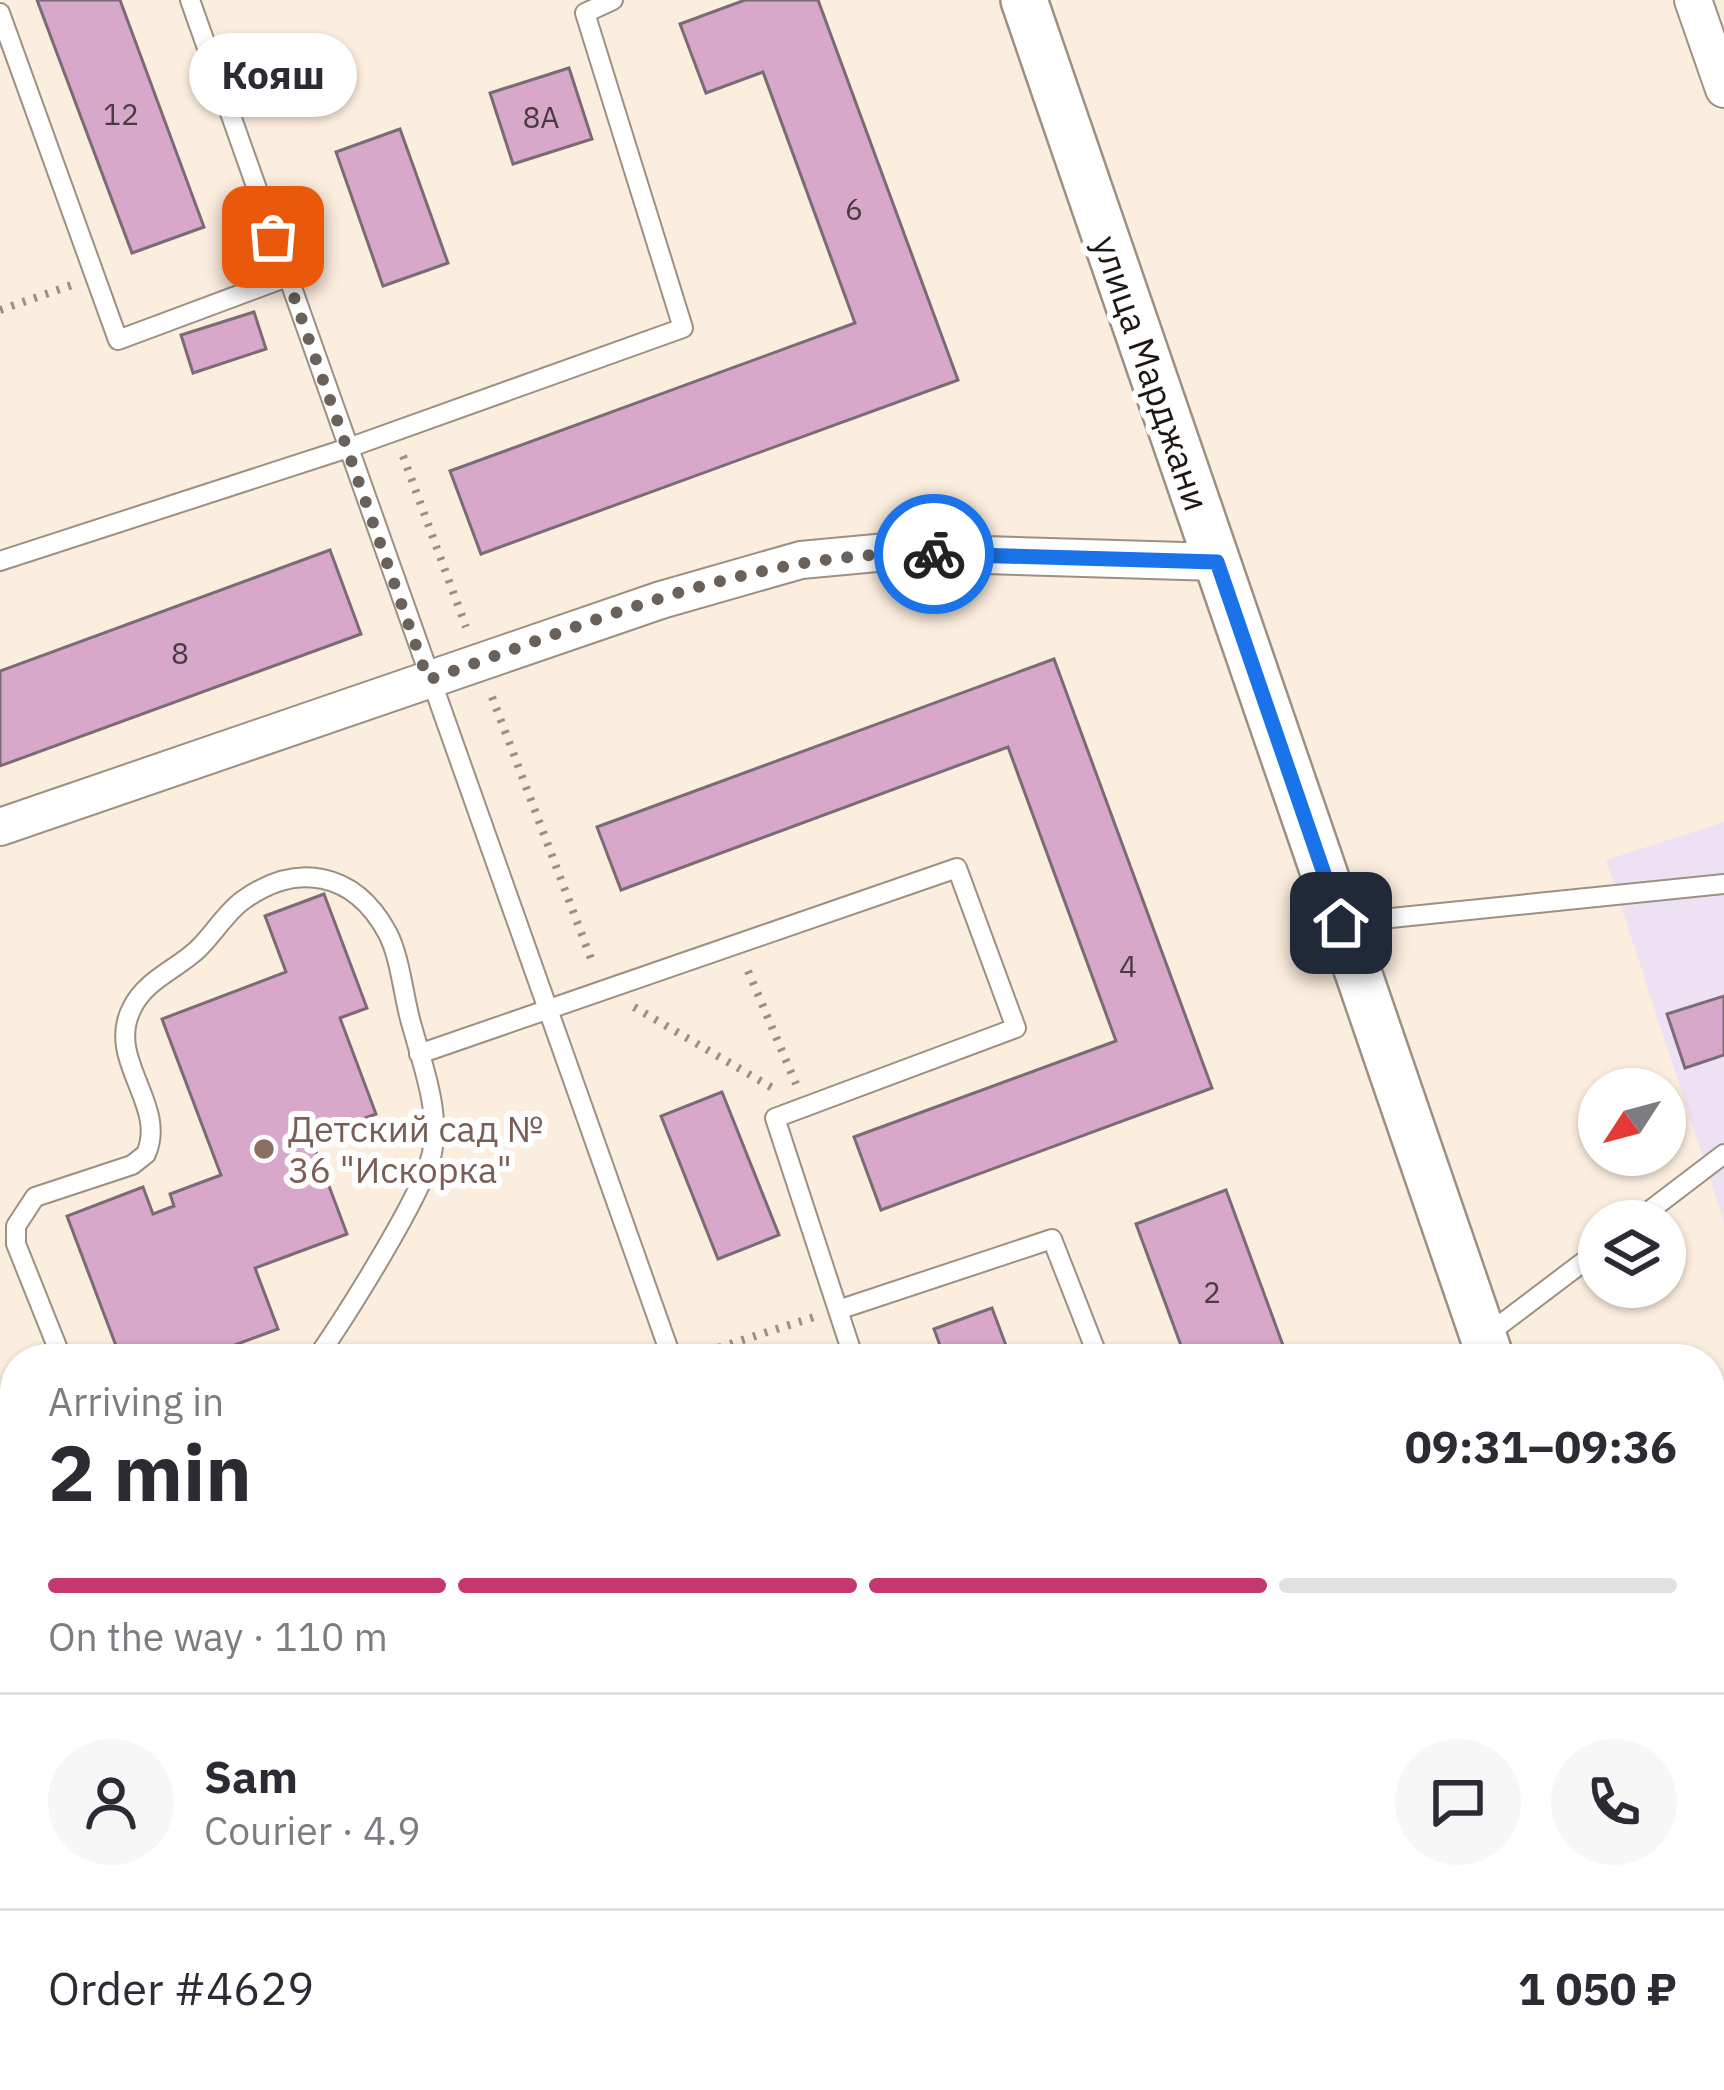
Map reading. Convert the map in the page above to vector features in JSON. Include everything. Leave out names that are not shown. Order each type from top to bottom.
[{"type":"street","name":"улица Марджани","points":[[1024,0],[1487,1344]]},
{"type":"street","points":[[1693,0],[1724,89]]},
{"type":"street","points":[[0,827],[661,600],[801,560],[887,552],[1217,562]]},
{"type":"lane","points":[[190,0],[667,1344]]},
{"type":"lane","points":[[0,561],[348,448],[682,328],[585,13],[613,0]]},
{"type":"lane","points":[[0,13],[118,340],[287,277]]},
{"type":"lane","points":[[419,1054],[957,868],[1016,1028],[775,1118],[849,1344]]},
{"type":"lane","points":[[56,1344],[16,1244],[16,1226],[35,1197],[132,1165],[146,1154],[152,1121],[124,1051],[132,1006],[149,985],[196,951],[241,902],[271,885],[308,876],[337,880],[361,898],[388,934],[434,1114],[432,1154],[414,1195],[325,1344]]},
{"type":"lane","points":[[1341,923],[1724,884]]},
{"type":"lane","points":[[1664,1200],[1724,1154]]},
{"type":"lane","points":[[838,1310],[1052,1239],[1093,1344]]},
{"type":"lane","points":[[1493,1344],[1578,1269]]},
{"type":"path","points":[[0,310],[95,277]]},
{"type":"path","points":[[394,432],[602,989],[805,1106]]},
{"type":"path","points":[[736,943],[805,1106]]},
{"type":"path","points":[[730,1344],[838,1310]]},
{"type":"shaded area","points":[[1724,822],[1724,1222],[1686,1105],[1686,1068],[1674,1068],[1606,860]]},
{"type":"building","points":[[37,0],[120,0],[204,227],[132,253]]},
{"type":"building","points":[[745,0],[818,0],[958,380],[481,554],[450,471],[855,323],[763,72],[706,93],[680,24]]},
{"type":"building","points":[[569,68],[592,139],[513,164],[490,93]]},
{"type":"building","points":[[400,129],[448,263],[383,286],[336,152]]},
{"type":"building","points":[[254,312],[266,349],[193,373],[181,335]]},
{"type":"building","points":[[330,550],[361,634],[0,766],[0,671]]},
{"type":"building","points":[[1054,659],[1212,1088],[881,1210],[854,1137],[1116,1041],[1008,747],[621,890],[597,827]]},
{"type":"building","points":[[324,894],[367,1008],[340,1018],[376,1114],[311,1138],[347,1234],[255,1268],[278,1329],[238,1344],[115,1344],[67,1216],[143,1187],[153,1214],[174,1206],[170,1194],[221,1175],[162,1019],[286,972],[265,916]]},
{"type":"building","points":[[1724,996],[1724,1055],[1685,1068],[1667,1014]]},
{"type":"building","points":[[722,1092],[779,1235],[718,1259],[661,1116]]},
{"type":"building","points":[[1226,1190],[1282,1344],[1180,1344],[1136,1224]]},
{"type":"building","points":[[992,1308],[1005,1344],[940,1344],[934,1329]]},
{"type":"way so far","points":[[273,237],[428,680],[661,600],[801,560],[887,552],[934,554]]},
{"type":"place","name":"Кояш","points":[[273,237]]},
{"type":"place","name":"Детский сад № 36 \"Искорка\"","points":[[264,1149]]},
{"type":"route","points":[[934,554],[1217,562],[1341,923]]}]
